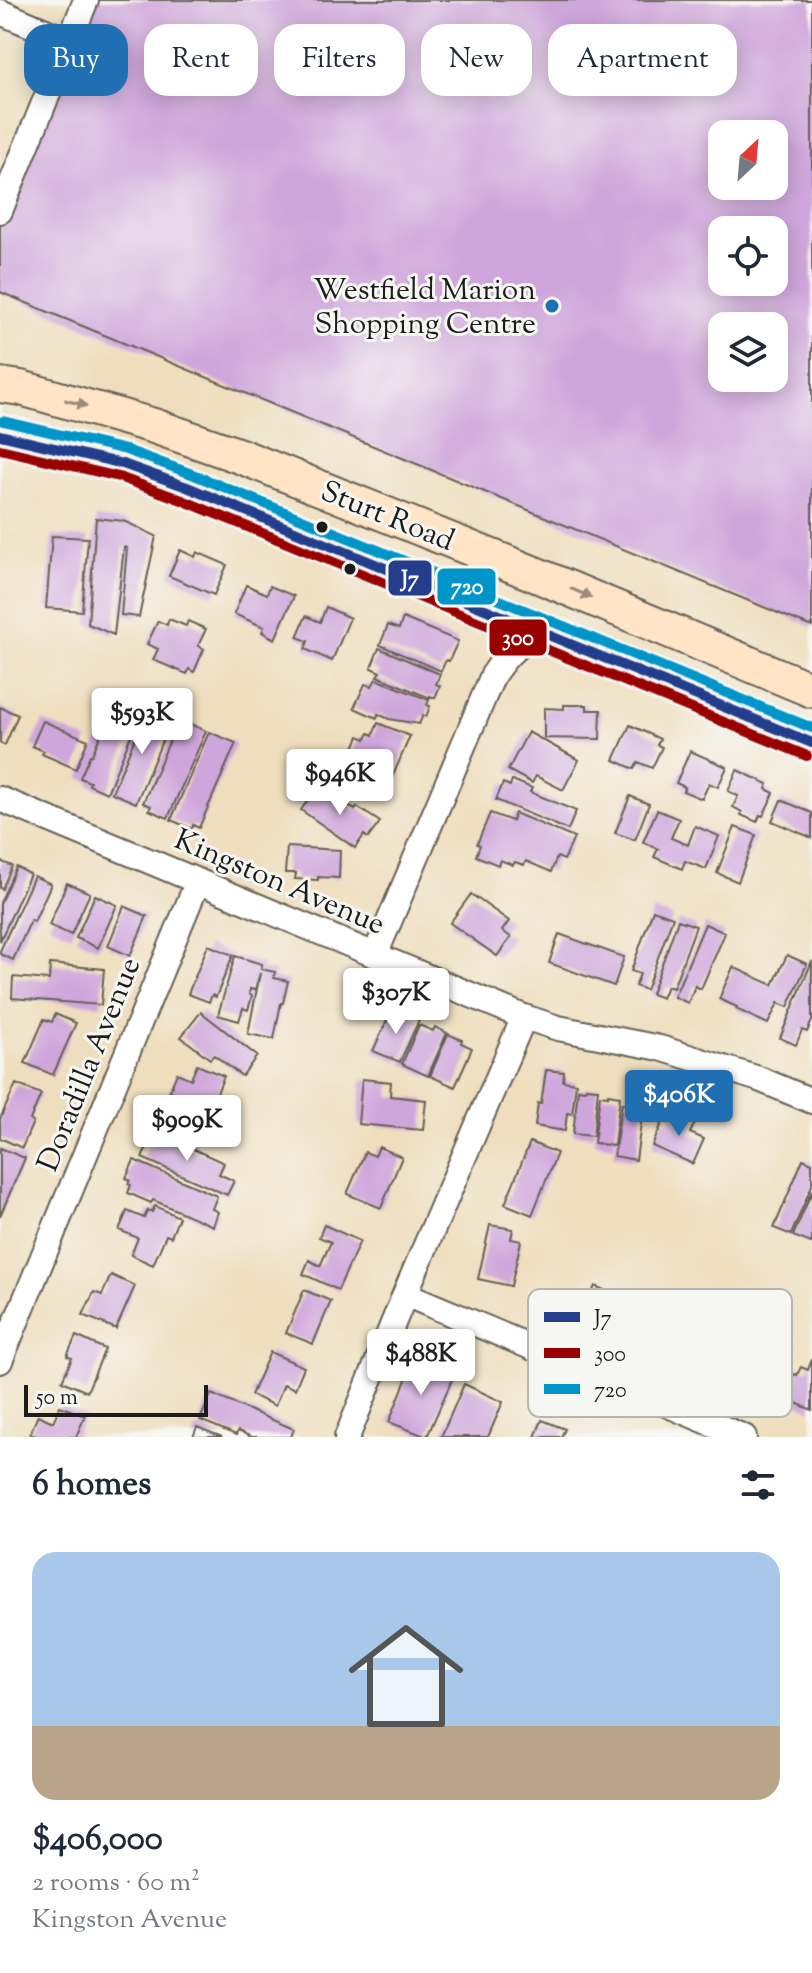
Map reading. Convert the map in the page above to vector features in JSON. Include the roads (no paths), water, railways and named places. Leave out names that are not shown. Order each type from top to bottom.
[{"type":"main road","name":"Sturt Road","points":[[0,385],[21,388],[154,426],[240,456],[812,690]]},
{"type":"main road","name":"Sturt Road","points":[[0,435],[96,457],[187,487],[812,743]]},
{"type":"main road","points":[[529,627],[532,573]]},
{"type":"street","points":[[76,24],[86,0]]},
{"type":"street","points":[[0,12],[29,24]]},
{"type":"street","points":[[0,211],[47,96]]},
{"type":"street","points":[[375,955],[493,675],[506,656],[529,638],[529,627]]},
{"type":"street","name":"Kingston Avenue","points":[[0,799],[524,1017],[558,1028],[660,1048],[759,1079],[812,1101]]},
{"type":"street","name":"Doradilla Avenue","points":[[0,1361],[198,881]]},
{"type":"street","points":[[347,1437],[524,1017]]},
{"type":"street","points":[[405,1294],[528,1346]]},
{"type":"street","points":[[697,1417],[744,1437]]},
{"type":"place","name":"Westfield Marion Shopping Centre","points":[[552,306]]}]
